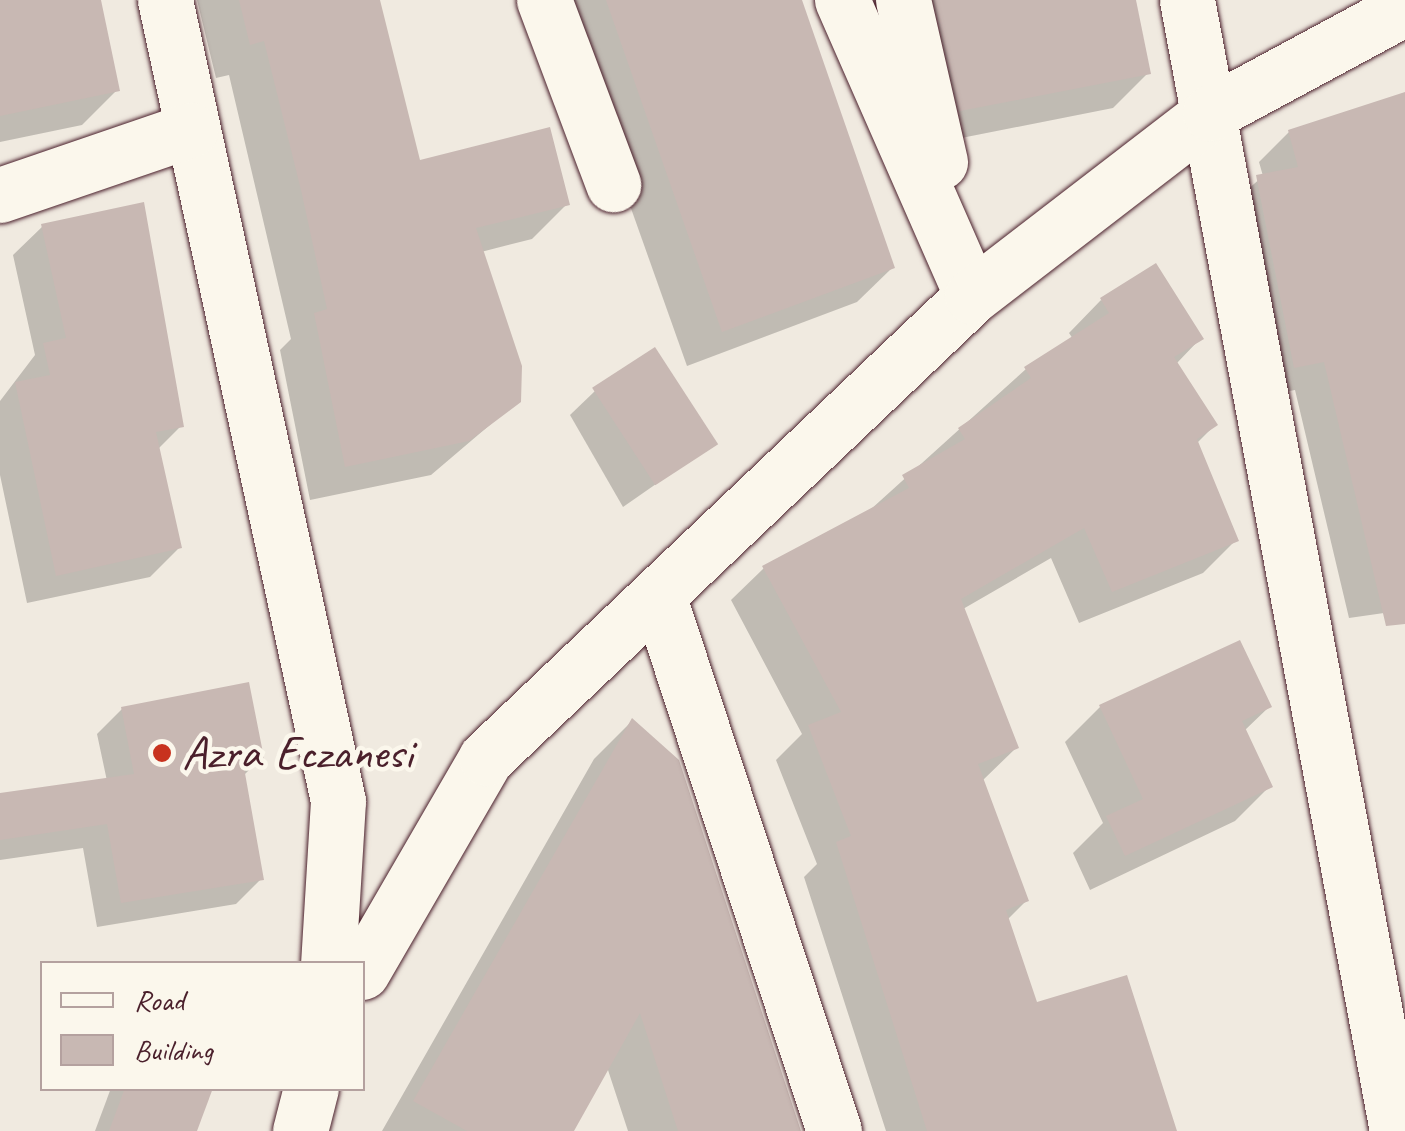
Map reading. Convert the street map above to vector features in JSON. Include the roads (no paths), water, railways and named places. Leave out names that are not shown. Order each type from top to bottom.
[{"type":"street","points":[[164,0],[338,800],[328,961]]},
{"type":"street","points":[[544,0],[612,184]]},
{"type":"street","points":[[842,0],[972,296]]},
{"type":"street","points":[[902,0],[972,296]]},
{"type":"street","points":[[1187,0],[1382,928],[1397,1131]]},
{"type":"street","points":[[365,967],[486,758],[659,598],[972,296],[1210,113],[1405,8]]},
{"type":"street","points":[[0,195],[190,130]]},
{"type":"street","points":[[659,598],[834,1131]]},
{"type":"street","points":[[300,1131],[310,1091]]},
{"type":"place","name":"Azra Eczanesi","points":[[162,753]]}]
